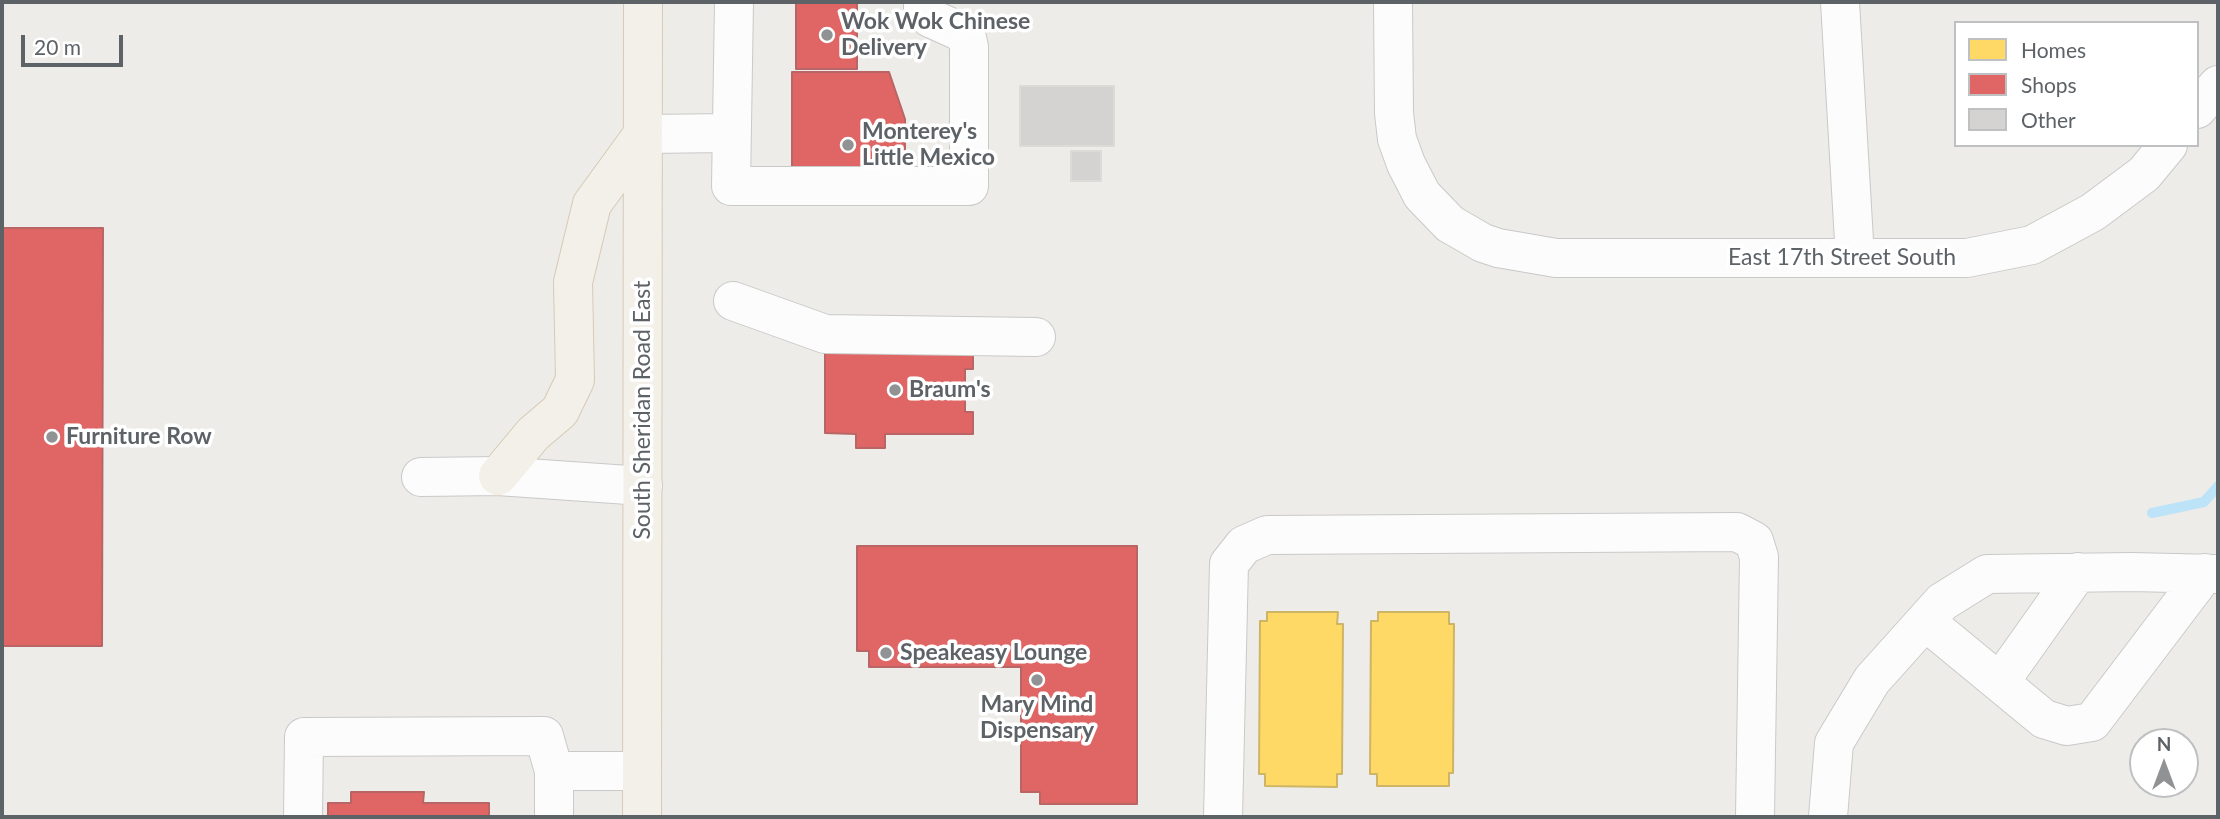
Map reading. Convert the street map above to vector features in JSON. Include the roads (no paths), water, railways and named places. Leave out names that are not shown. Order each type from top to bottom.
[{"type":"main road","name":"South Sheridan Road East","points":[[642,817],[643,2]]},
{"type":"main road","points":[[498,476],[533,434],[560,411],[575,380],[573,282],[592,204],[643,134]]},
{"type":"street","points":[[734,2],[732,186],[969,186],[967,38],[959,31],[930,18],[923,9],[923,2]]},
{"type":"street","name":"East 17th Street South","points":[[1393,2],[1394,113],[1397,139],[1422,195],[1450,224],[1483,243],[1498,248],[1556,258],[1967,258],[2032,245],[2093,212],[2144,174],[2166,147]]},
{"type":"street","points":[[1840,2],[1855,258]]},
{"type":"street","points":[[2199,109],[2218,85]]},
{"type":"street","points":[[2199,113],[2218,128]]},
{"type":"street","points":[[643,134],[731,133]]},
{"type":"street","points":[[733,301],[825,334],[1036,337]]},
{"type":"street","points":[[421,477],[498,476],[643,486]]},
{"type":"street","points":[[1223,817],[1229,564],[1244,545],[1267,535],[1724,532],[1737,532],[1754,541],[1759,557],[1755,817]]},
{"type":"street","points":[[2000,682],[2078,572]]},
{"type":"street","points":[[1828,817],[1834,743],[1872,680],[1942,601],[1987,574],[2211,574]]},
{"type":"street","points":[[1925,621],[2044,719],[2067,726],[2092,722],[2211,574]]},
{"type":"street","points":[[303,817],[304,737],[544,736],[554,771],[554,817]]},
{"type":"street","points":[[554,771],[642,771]]},
{"type":"waterway","points":[[2152,513],[2204,502],[2218,486]]},
{"type":"place","name":"Wok Wok Chinese Delivery","points":[[827,35]]},
{"type":"place","name":"Monterey's Little Mexico","points":[[848,145]]},
{"type":"place","name":"Braum's","points":[[895,390]]},
{"type":"place","name":"Furniture Row","points":[[52,437]]},
{"type":"place","name":"Speakeasy Lounge","points":[[886,653]]},
{"type":"place","name":"Mary Mind Dispensary","points":[[1037,680]]}]
